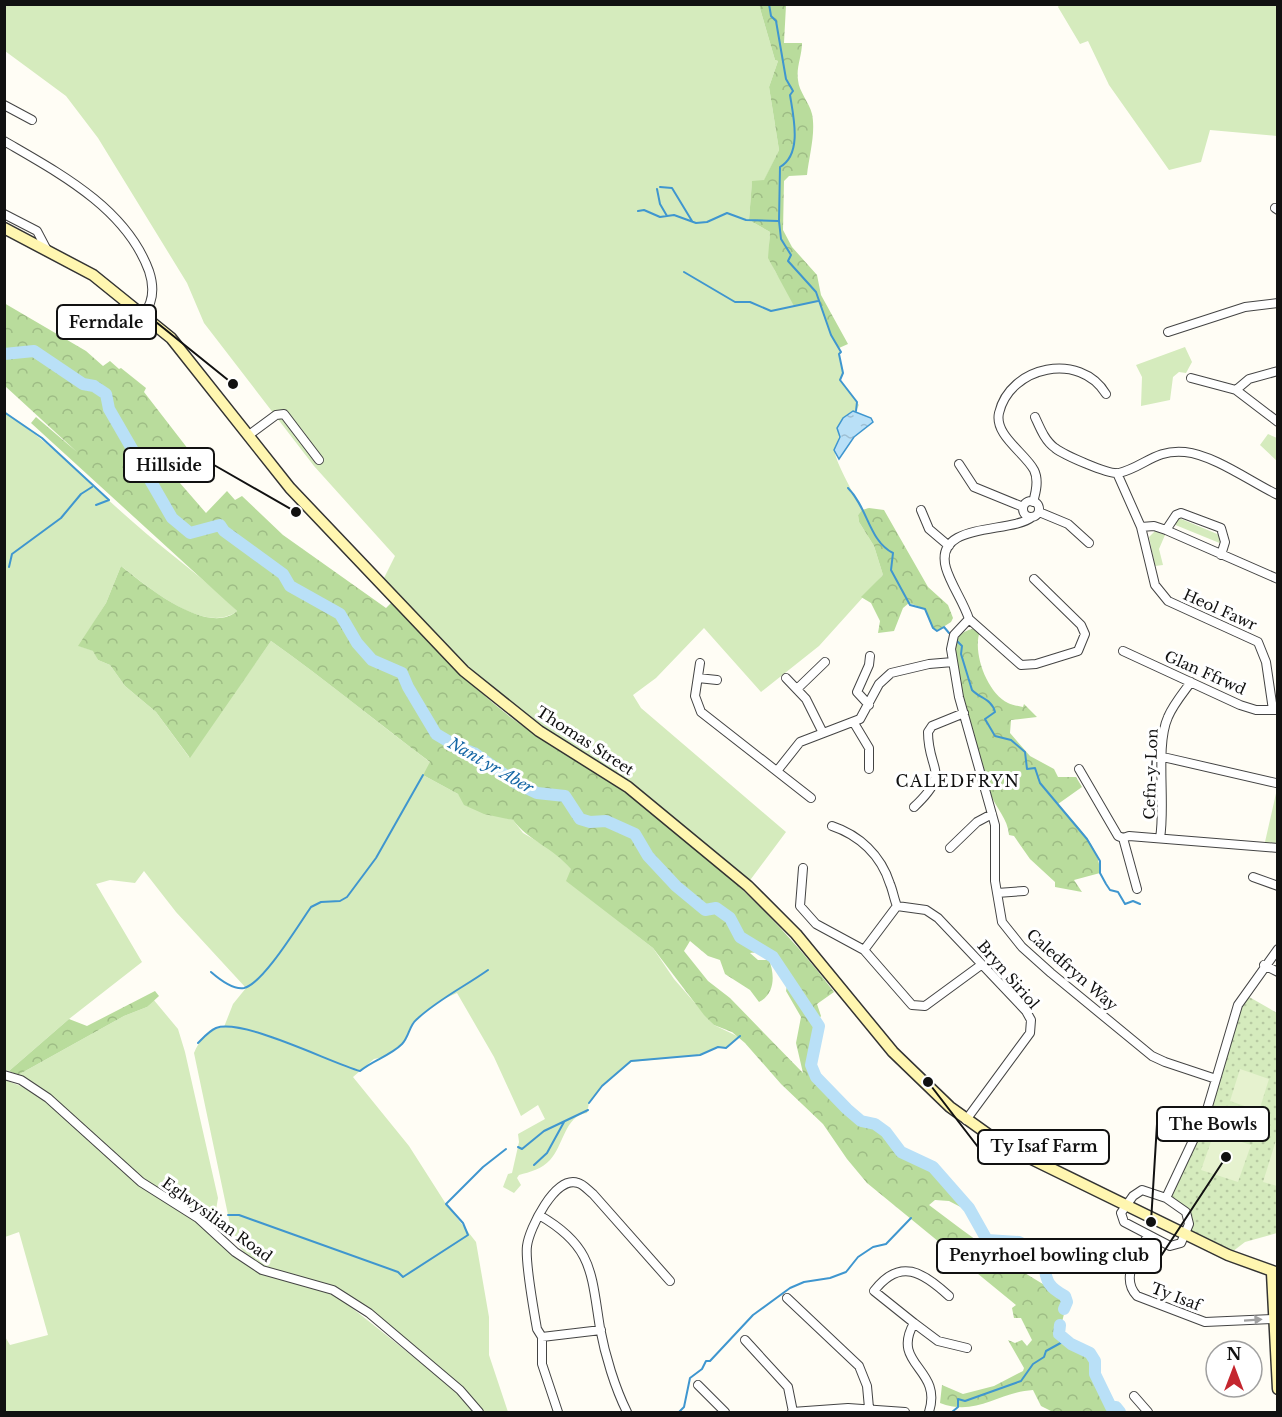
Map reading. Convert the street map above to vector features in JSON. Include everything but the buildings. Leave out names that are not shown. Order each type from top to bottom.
[{"type":"main road","name":"Thomas Street","points":[[4,228],[93,275],[144,314],[179,345],[290,488],[464,670],[539,731],[628,787],[748,886],[796,934],[893,1052],[966,1120],[1003,1145],[1228,1255],[1275,1273]]},
{"type":"main road","points":[[1275,1273],[1274,1319],[1278,1389]]},
{"type":"street","points":[[4,105],[32,120]]},
{"type":"street","points":[[4,141],[49,168],[109,212],[126,228],[150,275],[153,294],[144,314]]},
{"type":"street","points":[[4,214],[37,231],[48,251]]},
{"type":"street","points":[[1168,332],[1245,307],[1278,303]]},
{"type":"street","points":[[1033,502],[1036,488],[1034,471],[1002,430],[998,420],[999,411],[1014,386],[1026,376],[1049,369],[1064,368],[1086,374],[1098,382],[1106,394]]},
{"type":"street","points":[[1236,390],[1249,379],[1278,371]]},
{"type":"street","points":[[1191,378],[1236,390],[1278,422]]},
{"type":"street","points":[[249,435],[276,415],[284,414],[319,460]]},
{"type":"street","points":[[1035,417],[1045,437],[1056,450],[1117,473],[1153,456],[1186,453],[1211,461],[1278,495]]},
{"type":"street","points":[[959,464],[974,487],[1035,515],[1068,524],[1089,543]]},
{"type":"street","name":"Heol Fawr","points":[[1117,473],[1141,527],[1154,580],[1162,596],[1249,637],[1260,646],[1266,662],[1275,710]]},
{"type":"street","points":[[1016,524],[1027,502],[1033,502],[1038,507],[1035,515],[1026,522],[1016,524],[961,534],[949,546],[945,557],[946,568],[969,619],[1021,665],[1036,664],[1078,651],[1085,634],[1081,625],[1034,579]]},
{"type":"street","points":[[921,510],[929,529],[949,546]]},
{"type":"street","points":[[1166,530],[1176,515],[1182,513],[1221,528],[1226,542],[1221,555]]},
{"type":"street","points":[[1141,527],[1154,526],[1166,530],[1278,579]]},
{"type":"street","name":"Caledfryn Way","points":[[969,619],[952,638],[953,662],[996,834],[997,893],[1002,922],[1051,973],[1152,1056],[1216,1079]]},
{"type":"street","name":"Glan Ffrwd","points":[[1123,651],[1240,705],[1275,710]]},
{"type":"street","points":[[869,705],[858,692],[869,665],[870,656]]},
{"type":"street","points":[[797,690],[825,662]]},
{"type":"street","points":[[777,771],[800,742],[854,723],[869,705],[879,684],[891,673],[929,663],[953,662]]},
{"type":"street","points":[[700,663],[696,701],[701,712],[811,798]]},
{"type":"street","points":[[698,678],[717,680]]},
{"type":"street","points":[[786,678],[809,705],[823,733]]},
{"type":"street","name":"Cefn-y-Lon","points":[[1160,838],[1163,820],[1163,757],[1167,718],[1191,682]]},
{"type":"street","points":[[918,807],[933,787],[937,776],[928,732],[932,726],[964,713]]},
{"type":"street","points":[[854,723],[869,748],[869,769]]},
{"type":"street","points":[[1163,757],[1276,783]]},
{"type":"street","points":[[1079,770],[1118,836],[1123,838],[1129,836],[1160,838],[1278,848]]},
{"type":"street","points":[[950,848],[977,822],[992,814]]},
{"type":"street","points":[[832,825],[861,839],[876,858],[890,882],[897,906],[864,950]]},
{"type":"street","points":[[1123,838],[1137,889]]},
{"type":"street","points":[[802,868],[800,906],[816,924],[864,950],[906,1000],[919,1007],[952,987],[981,965]]},
{"type":"street","points":[[1253,877],[1278,886]]},
{"type":"street","points":[[997,893],[1024,891]]},
{"type":"street","name":"Bryn Siriol","points":[[897,906],[931,912],[1026,1011],[1031,1026],[1030,1033],[966,1120]]},
{"type":"street","points":[[1166,1198],[1206,1113],[1238,1005],[1264,965],[1278,949]]},
{"type":"street","points":[[1264,965],[1278,972]]},
{"type":"street","name":"Eglwysilian Road","points":[[4,1075],[21,1080],[48,1098],[141,1182],[198,1218],[235,1252],[262,1270],[333,1290],[369,1313],[460,1390],[479,1413]]},
{"type":"street","points":[[558,1413],[542,1364],[542,1337],[536,1321],[527,1247],[546,1202],[570,1183],[578,1183],[593,1194],[670,1281]]},
{"type":"street","points":[[1142,1190],[1166,1198],[1186,1212],[1189,1224],[1181,1243],[1170,1246],[1124,1222],[1122,1213],[1126,1204],[1142,1190]]},
{"type":"street","points":[[539,1215],[568,1235],[582,1252],[593,1278],[601,1330],[627,1413]]},
{"type":"street","name":"Ty Isaf","points":[[1148,1235],[1129,1277],[1132,1291],[1137,1296],[1196,1320],[1274,1319]]},
{"type":"street","points":[[949,1296],[932,1281],[917,1273],[903,1270],[886,1276],[874,1290],[938,1341],[967,1348]]},
{"type":"street","points":[[787,1298],[859,1366],[867,1386],[868,1408]]},
{"type":"street","points":[[914,1323],[907,1336],[907,1346],[932,1389],[933,1399],[929,1413]]},
{"type":"street","points":[[542,1337],[601,1330]]},
{"type":"street","points":[[745,1341],[788,1387],[793,1412],[868,1408],[905,1413]]},
{"type":"street","points":[[698,1384],[725,1413]]},
{"type":"street","points":[[1134,1395],[1148,1413]]},
{"type":"green space","points":[[4,5],[759,5],[775,60],[778,61],[769,87],[779,150],[764,181],[752,182],[749,220],[770,232],[772,265],[781,280],[806,302],[819,301],[831,335],[841,352],[839,354],[843,373],[840,380],[859,405],[856,411],[837,428],[839,437],[835,455],[862,510],[858,515],[859,522],[874,546],[883,575],[819,646],[761,692],[704,628],[656,678],[633,695],[641,708],[786,832],[745,887],[610,779],[537,734],[379,588],[395,556],[314,466],[204,323],[187,283],[98,138],[66,96],[5,51]]},
{"type":"green space","points":[[759,5],[786,5],[784,43],[802,43],[798,80],[812,114],[813,137],[807,175],[789,176],[784,181],[783,230],[792,247],[817,275],[821,295],[848,344],[839,348],[831,335],[819,301],[794,306],[768,258],[770,232],[749,220],[752,181],[764,180],[779,150],[769,87],[778,61],[775,60]]},
{"type":"green space","points":[[1059,5],[1277,5],[1277,136],[1210,130],[1201,162],[1169,170],[1109,85],[1088,41],[1080,44],[1058,7]]},
{"type":"green space","points":[[4,303],[86,351],[103,366],[110,361],[146,388],[144,392],[195,458],[173,475],[206,513],[227,491],[235,500],[242,496],[283,535],[386,608],[392,602],[450,663],[496,706],[641,804],[730,878],[785,933],[834,992],[817,1004],[821,1016],[817,1022],[819,1037],[811,1065],[816,1077],[861,1121],[875,1124],[886,1132],[901,1152],[933,1167],[972,1213],[949,1201],[935,1200],[929,1205],[1012,1265],[1065,1296],[1067,1302],[1059,1334],[1071,1344],[1090,1353],[1095,1361],[1095,1374],[1111,1406],[1116,1407],[1120,1412],[1053,1412],[1041,1406],[1033,1390],[976,1406],[953,1407],[940,1403],[942,1385],[963,1394],[994,1386],[1023,1371],[1024,1368],[1008,1340],[1015,1343],[1022,1340],[1027,1346],[1032,1340],[1021,1318],[1014,1318],[1012,1308],[1016,1305],[867,1183],[823,1124],[781,1084],[745,1043],[732,1032],[714,1025],[704,1015],[653,948],[566,881],[571,869],[564,861],[526,833],[513,820],[484,814],[464,805],[458,794],[423,775],[430,762],[271,641],[190,758],[156,712],[125,686],[110,665],[98,660],[93,651],[78,646],[106,603],[121,566],[161,596],[194,613],[210,618],[225,617],[237,611],[31,423],[36,417],[77,452],[5,386]],"holes":[[[690,941],[708,956],[720,960],[725,974],[750,990],[759,1002],[771,989],[772,972],[769,960],[758,960],[750,953],[763,954],[777,963],[788,979],[786,991],[801,1017],[796,1043],[803,1073],[730,998],[708,981],[684,951]]]},
{"type":"green space","points":[[1185,347],[1192,362],[1186,373],[1179,372],[1173,377],[1170,400],[1141,406],[1142,377],[1136,365]]},
{"type":"green space","points":[[4,412],[55,451],[117,508],[237,611],[224,617],[209,617],[193,613],[161,596],[121,566],[106,603],[79,646],[94,651],[98,660],[110,665],[125,686],[156,712],[189,757],[271,641],[431,763],[423,775],[458,794],[475,809],[513,820],[523,833],[559,854],[626,927],[653,948],[674,979],[714,1025],[739,1037],[726,1048],[718,1047],[700,1055],[631,1062],[602,1086],[589,1103],[587,1113],[574,1119],[569,1125],[550,1160],[540,1168],[519,1175],[517,1178],[521,1185],[514,1193],[503,1187],[508,1174],[512,1173],[519,1142],[518,1134],[545,1119],[538,1105],[521,1116],[494,1057],[457,993],[439,1001],[413,1022],[403,1043],[384,1057],[374,1059],[353,1077],[409,1146],[446,1204],[476,1242],[489,1317],[489,1355],[508,1412],[485,1412],[446,1374],[353,1298],[333,1287],[273,1270],[248,1256],[238,1245],[231,1229],[194,1053],[205,1036],[224,1027],[233,1004],[246,988],[176,912],[144,871],[135,883],[110,880],[96,884],[142,962],[69,1019],[9,1071],[5,1070]]},
{"type":"green space","points":[[1268,434],[1277,438],[1277,461],[1260,445]]},
{"type":"green space","points":[[869,508],[884,510],[928,587],[948,605],[953,618],[951,622],[937,631],[933,628],[925,609],[909,603],[903,608],[894,631],[878,633],[880,621],[871,603],[861,597],[883,575],[874,546],[859,522],[858,515],[862,510]]},
{"type":"green space","points":[[1179,518],[1222,536],[1222,544],[1173,524]]},
{"type":"green space","points":[[1155,531],[1165,535],[1159,549],[1163,565],[1155,566],[1149,537]]},
{"type":"green space","points":[[972,629],[980,631],[978,650],[980,660],[983,671],[994,690],[1008,703],[1023,707],[1024,704],[1037,717],[1011,720],[1010,733],[1030,756],[1054,769],[1058,777],[1076,777],[1082,787],[1058,804],[1085,836],[1099,863],[1100,873],[1074,880],[1082,892],[1055,887],[1055,882],[1030,859],[1014,836],[1009,835],[1004,819],[990,793],[968,717],[955,654],[958,638],[964,632]]},
{"type":"green space","points":[[1277,789],[1277,843],[1265,842]]},
{"type":"green space","points":[[155,991],[159,996],[147,1007],[124,1016],[18,1075],[9,1071],[69,1019],[87,1026]]},
{"type":"green space","points":[[1244,994],[1277,1013],[1277,1233],[1245,1242],[1228,1255],[1185,1234],[1189,1217],[1166,1198],[1192,1145]]},
{"type":"green space","points":[[153,999],[178,1029],[185,1052],[218,1198],[213,1228],[142,1180],[76,1117],[18,1075],[124,1016],[147,1007]]},
{"type":"green space","points":[[1240,1069],[1269,1079],[1259,1111],[1230,1101]]},
{"type":"green space","points":[[5,1080],[31,1090],[54,1106],[140,1184],[202,1225],[244,1262],[329,1291],[342,1300],[454,1389],[476,1412],[5,1412],[4,1335],[10,1345],[48,1335],[19,1232],[5,1237]]},
{"type":"green space","points":[[1214,1133],[1251,1145],[1238,1182],[1201,1170]]},
{"type":"green space","points":[[1277,1137],[1278,1186],[1263,1182]]},
{"type":"water","points":[[853,411],[871,418],[873,422],[854,437],[839,459],[834,450],[840,437],[837,428],[843,418]]},
{"type":"waterway","points":[[769,4],[771,16],[776,21],[786,79],[793,91],[790,95],[795,134],[794,144],[792,153],[780,167],[781,239],[791,255],[788,261],[816,292],[831,335],[841,352],[839,354],[843,373],[840,380],[857,402],[856,411]]},
{"type":"waterway","points":[[660,187],[672,188],[692,221]]},
{"type":"waterway","points":[[657,189],[660,204],[667,216]]},
{"type":"waterway","points":[[638,211],[644,210],[660,217],[674,215],[696,223],[707,222],[727,213],[746,220],[778,221]]},
{"type":"waterway","points":[[684,272],[735,302],[750,302],[771,311],[818,301]]},
{"type":"waterway","name":"Nant yr Aber","points":[[4,354],[34,351],[83,384],[94,386],[106,394],[109,409],[172,518],[190,533],[220,525],[224,531],[283,574],[290,586],[340,614],[357,643],[372,660],[402,673],[436,734],[474,753],[516,783],[537,793],[565,796],[580,819],[590,822],[606,821],[635,834],[648,856],[676,886],[705,910],[716,908],[730,918],[740,937],[773,957],[819,1026],[811,1065],[816,1077],[861,1121],[875,1124],[886,1132],[901,1152],[933,1167],[969,1208],[987,1240],[1019,1242],[1040,1253],[1048,1282],[1065,1296],[1067,1302],[1064,1309]]},
{"type":"waterway","points":[[4,412],[42,438],[109,500],[96,505]]},
{"type":"waterway","points":[[9,567],[12,554],[61,518],[81,494],[92,487]]},
{"type":"waterway","points":[[848,488],[855,496],[879,541],[893,553],[891,570],[910,605],[925,609],[933,628],[937,631],[944,627],[949,633]]},
{"type":"waterway","points":[[957,641],[962,646],[961,654],[972,690],[988,701],[995,712],[985,719],[995,736],[1011,740],[1025,752],[1027,769],[1035,768],[1040,783],[1087,839],[1100,861],[1100,873],[1110,890],[1118,892],[1125,904],[1133,901],[1140,904]]},
{"type":"waterway","points":[[211,972],[231,986],[244,988],[252,984],[290,939],[311,907],[321,902],[340,901],[347,897],[376,858],[423,775]]},
{"type":"waterway","points":[[198,1043],[216,1028],[246,1029],[360,1071],[402,1044],[414,1022],[424,1013],[488,970]]},
{"type":"waterway","points":[[589,1103],[602,1086],[631,1061],[700,1055],[718,1047],[726,1048],[740,1036]]},
{"type":"waterway","points":[[518,1147],[522,1149],[544,1131],[588,1110]]},
{"type":"waterway","points":[[534,1165],[547,1153],[564,1122]]},
{"type":"waterway","points":[[228,1215],[239,1215],[398,1272],[403,1277],[468,1235],[463,1223],[446,1204],[483,1167],[506,1149]]},
{"type":"waterway","points":[[679,1412],[684,1407],[690,1378],[702,1369],[706,1361],[710,1361],[753,1315],[790,1288],[804,1282],[830,1278],[846,1272],[858,1257],[873,1247],[886,1244],[911,1218]]},
{"type":"waterway","name":"Nant yr Aber","points":[[1060,1325],[1059,1334],[1071,1344],[1090,1353],[1095,1361],[1095,1374],[1111,1407],[1116,1407],[1120,1412]]},
{"type":"waterway","points":[[952,1412],[958,1407],[958,1399],[965,1401],[1021,1381],[1033,1364],[1044,1357],[1046,1351],[1066,1340]]},
{"type":"place","name":"Ferndale","points":[[233,384]]},
{"type":"place","name":"Hillside","points":[[296,512]]},
{"type":"place","name":"Ty Isaf Farm","points":[[928,1082]]},
{"type":"place","name":"Penyrhoel bowling club","points":[[1226,1157]]},
{"type":"place","name":"The Bowls","points":[[1151,1222]]},
{"type":"district","name":"CALEDFRYN","points":[[958,781]]}]
